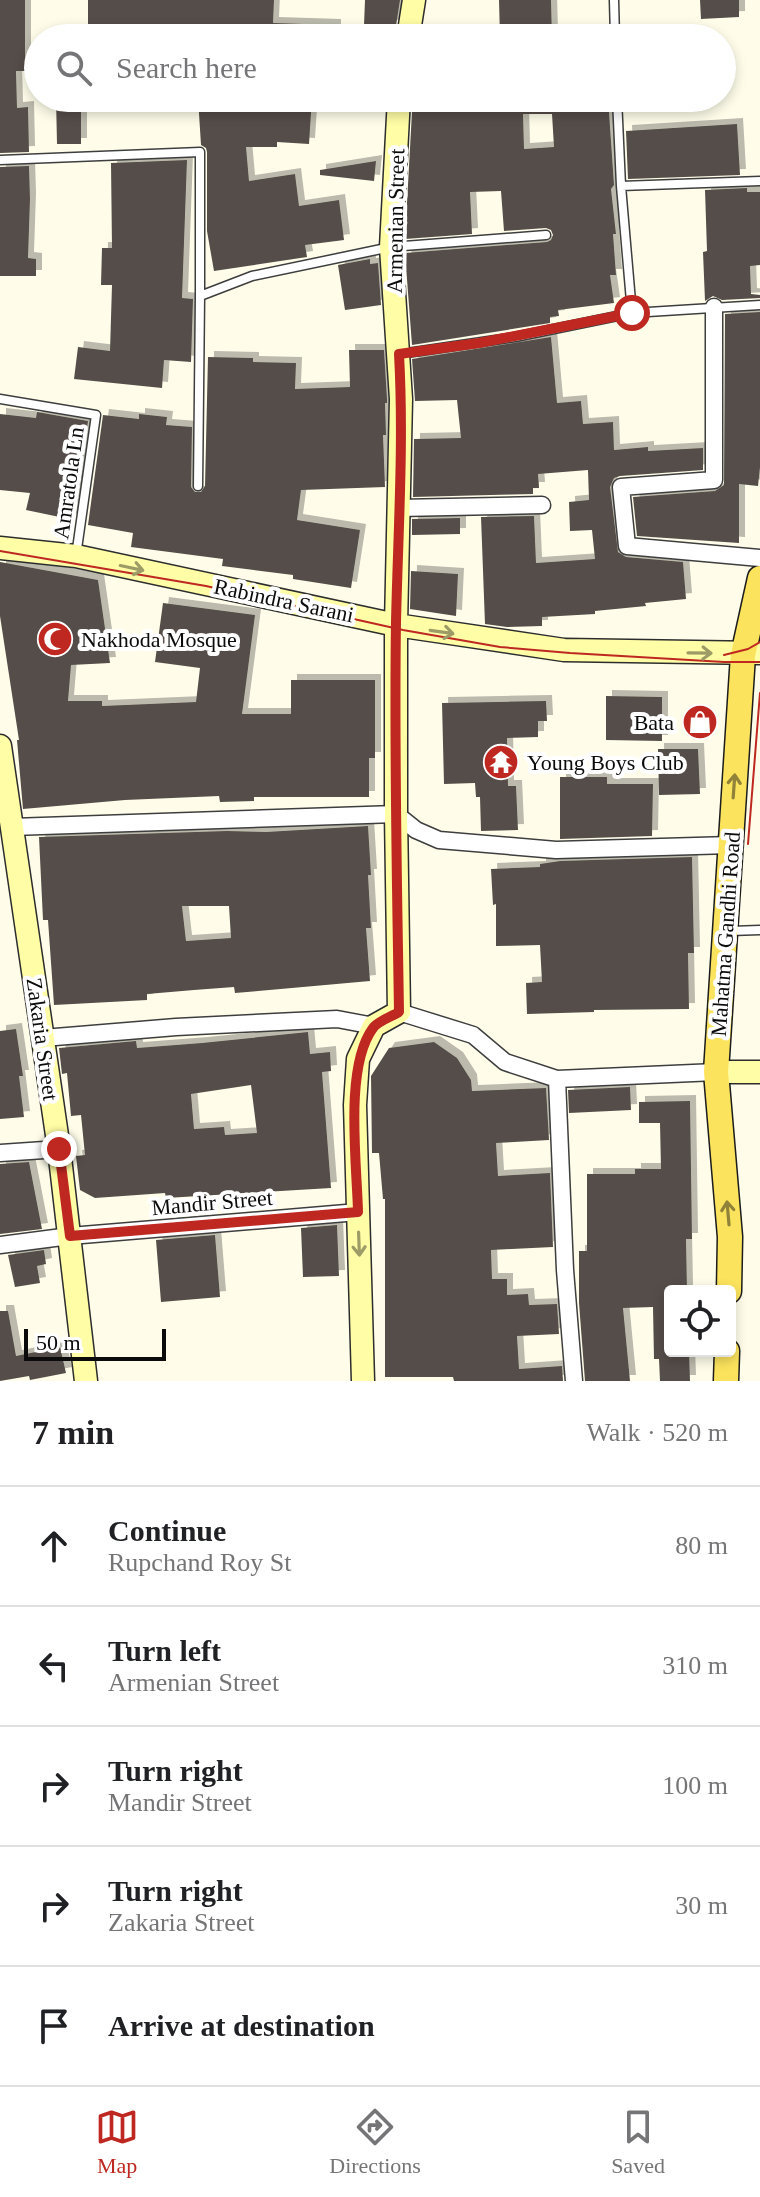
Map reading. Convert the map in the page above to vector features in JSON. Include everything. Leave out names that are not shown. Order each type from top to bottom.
[{"type":"main road","name":"Mahatma Gandhi Road","points":[[729,1285],[730,1237],[716,1072],[731,845],[760,578]]},
{"type":"main road","points":[[726,1381],[727,1357]]},
{"type":"street","points":[[410,24],[414,0]]},
{"type":"street","name":"Armenian Street","points":[[398,112],[391,247],[401,399],[396,625],[399,1012]]},
{"type":"street","points":[[714,307],[714,480],[621,487],[627,546],[760,558]]},
{"type":"street","points":[[399,508],[542,505]]},
{"type":"street","name":"Rabindra Sarani","points":[[0,548],[76,556],[396,625],[564,650],[752,653]]},
{"type":"street","name":"Zakaria Street","points":[[0,746],[12,827],[10,874],[43,1038],[59,1149],[70,1236],[81,1380]]},
{"type":"street","points":[[12,827],[396,814],[416,830],[439,840],[556,850],[731,845]]},
{"type":"street","points":[[363,1381],[356,1090],[358,1059],[374,1026],[399,1012],[473,1035],[505,1062],[557,1079],[760,1072]]},
{"type":"street","points":[[43,1038],[337,1019],[374,1026]]},
{"type":"street","points":[[557,1079],[565,1270],[574,1381]]},
{"type":"street","points":[[0,1153],[59,1149]]},
{"type":"street","name":"Mandir Street","points":[[0,1245],[70,1236],[358,1212]]},
{"type":"lane","points":[[614,0],[615,24]]},
{"type":"lane","points":[[618,112],[632,313]]},
{"type":"lane","points":[[0,160],[200,152],[198,486]]},
{"type":"lane","points":[[621,186],[760,181]]},
{"type":"lane","points":[[200,296],[252,276],[391,247],[546,235]]},
{"type":"lane","points":[[399,354],[503,339],[632,313],[760,305]]},
{"type":"lane","name":"Amratola Ln","points":[[0,399],[96,415],[76,556]]},
{"type":"lane","points":[[725,931],[760,930]]},
{"type":"building","points":[[0,0],[25,0],[24,71],[16,71],[17,108],[24,107],[24,112],[28,112],[29,152],[0,153]]},
{"type":"building","points":[[88,0],[274,0],[273,23],[304,24],[88,24]]},
{"type":"building","points":[[365,0],[400,0],[396,24],[364,24]]},
{"type":"building","points":[[499,0],[551,0],[552,24],[500,24]]},
{"type":"building","points":[[700,0],[739,0],[739,17],[701,19]]},
{"type":"building","points":[[56,112],[81,112],[81,144],[57,144]]},
{"type":"building","points":[[199,112],[311,112],[309,144],[277,142],[277,147],[246,147],[249,181],[295,174],[299,206],[339,200],[344,240],[305,245],[307,257],[214,271],[207,231],[207,152],[201,145]]},
{"type":"building","points":[[412,112],[609,112],[614,185],[611,189],[616,234],[613,234],[616,275],[610,275],[614,303],[558,310],[559,316],[550,317],[550,323],[412,345],[405,253],[547,242],[553,235],[546,228],[504,231],[501,191],[470,192],[472,234],[405,239]],"holes":[[[523,114],[552,114],[554,147],[524,149]]]},
{"type":"building","points":[[737,124],[740,175],[628,179],[626,131]]},
{"type":"building","points":[[187,160],[182,298],[193,299],[191,362],[164,360],[162,388],[74,379],[78,347],[110,351],[112,285],[101,285],[102,248],[112,248],[111,163]]},
{"type":"building","points":[[376,161],[374,181],[320,175],[320,170]]},
{"type":"building","points":[[29,166],[28,258],[36,259],[36,276],[0,276],[0,167]]},
{"type":"building","points":[[747,188],[747,192],[760,192],[760,265],[750,266],[751,294],[760,295],[760,298],[722,300],[713,296],[705,301],[705,190]]},
{"type":"building","points":[[370,259],[370,264],[378,263],[381,305],[345,310],[338,265]]},
{"type":"building","points":[[760,312],[760,467],[758,486],[739,484],[739,543],[637,536],[633,497],[715,491],[724,485],[725,314]]},
{"type":"building","points":[[551,337],[557,403],[581,401],[583,424],[613,422],[614,450],[703,448],[703,470],[620,476],[614,478],[610,487],[618,552],[626,557],[683,562],[686,599],[595,611],[595,614],[542,617],[542,626],[485,624],[481,517],[534,516],[536,563],[595,559],[592,530],[570,531],[569,502],[589,500],[588,470],[538,474],[539,488],[533,488],[533,494],[413,497],[414,439],[461,438],[457,400],[415,401],[412,359]]},
{"type":"building","points":[[349,350],[384,350],[387,399],[386,435],[383,435],[385,487],[301,490],[297,520],[360,530],[351,588],[293,579],[293,575],[222,566],[223,559],[131,547],[133,533],[88,525],[103,415],[139,419],[139,414],[167,417],[166,425],[192,427],[191,487],[195,492],[201,492],[205,486],[208,357],[296,363],[295,389],[350,387]]},
{"type":"building","points":[[37,412],[88,421],[74,520],[26,510],[30,493],[0,490],[0,414],[36,418]]},
{"type":"building","points":[[460,518],[460,534],[412,535],[412,519]]},
{"type":"building","points":[[0,562],[98,580],[110,663],[71,665],[68,701],[102,701],[102,706],[196,702],[200,668],[155,662],[163,603],[255,615],[242,714],[291,714],[291,680],[375,680],[375,758],[369,758],[369,797],[254,797],[254,801],[220,802],[219,796],[23,809],[19,740],[0,616]]},
{"type":"building","points":[[411,571],[458,574],[456,616],[410,609]]},
{"type":"building","points":[[606,696],[662,697],[662,741],[606,740]]},
{"type":"building","points":[[546,701],[547,721],[538,721],[538,737],[507,738],[508,786],[516,786],[518,830],[481,831],[480,797],[476,797],[475,783],[444,784],[442,703]]},
{"type":"building","points":[[658,749],[698,749],[700,794],[659,795]]},
{"type":"building","points":[[560,777],[607,777],[607,784],[653,784],[652,836],[560,839]]},
{"type":"building","points":[[368,826],[371,928],[366,928],[370,981],[235,993],[234,987],[194,990],[147,994],[147,1000],[54,1005],[48,920],[43,920],[39,837],[266,832]],"holes":[[[182,906],[229,906],[231,938],[186,941]]]},
{"type":"building","points":[[692,857],[694,953],[688,953],[689,1009],[527,1014],[526,983],[542,982],[540,945],[496,946],[496,904],[493,905],[491,869],[540,867],[540,864],[560,861]]},
{"type":"building","points":[[16,1029],[23,1076],[19,1076],[24,1117],[0,1119],[0,1031]]},
{"type":"building","points":[[308,1032],[310,1054],[330,1052],[331,1071],[322,1072],[331,1188],[166,1198],[165,1193],[95,1198],[80,1190],[76,1156],[85,1155],[81,1115],[71,1116],[67,1073],[62,1074],[59,1048],[136,1041],[137,1048]],"holes":[[[251,1085],[257,1133],[225,1135],[224,1127],[194,1129],[191,1094]]]},
{"type":"building","points":[[434,1042],[457,1058],[471,1080],[472,1091],[546,1088],[549,1140],[496,1143],[498,1176],[550,1173],[553,1247],[491,1250],[492,1279],[507,1279],[507,1295],[528,1294],[529,1305],[557,1304],[559,1334],[517,1336],[519,1369],[562,1366],[563,1381],[454,1381],[453,1377],[385,1377],[385,1199],[379,1153],[372,1153],[371,1076],[389,1048]]},
{"type":"building","points":[[630,1087],[631,1110],[569,1113],[568,1090]]},
{"type":"building","points":[[690,1101],[692,1239],[686,1239],[687,1285],[664,1285],[664,1357],[689,1357],[690,1381],[660,1381],[659,1359],[654,1359],[653,1307],[623,1308],[630,1381],[585,1381],[579,1251],[587,1251],[587,1174],[635,1174],[635,1169],[661,1169],[660,1123],[639,1123],[639,1102]]},
{"type":"building","points":[[29,1162],[42,1229],[0,1234],[0,1164]]},
{"type":"building","points":[[337,1225],[339,1276],[303,1277],[301,1228]]},
{"type":"building","points":[[215,1235],[220,1297],[161,1302],[156,1240]]},
{"type":"building","points":[[44,1250],[46,1264],[37,1266],[40,1283],[15,1287],[8,1255]]},
{"type":"building","points":[[0,1311],[8,1311],[16,1356],[60,1347],[66,1373],[30,1380],[29,1376],[0,1381]]},
{"type":"tram line","points":[[0,551],[206,586],[403,630],[500,647],[760,662]]},
{"type":"tram line","points":[[724,655],[748,649],[760,642]]},
{"type":"tram line","points":[[748,844],[760,693]]},
{"type":"place","name":"Nakhoda Mosque","points":[[55,639]]},
{"type":"place","name":"Bata","points":[[700,722]]},
{"type":"place","name":"Young Boys Club","points":[[501,762]]},
{"type":"route","points":[[59,1149],[70,1236],[358,1212],[355,1105],[358,1059],[374,1026],[399,1012],[396,625],[401,399],[399,354],[479,343],[632,313]]}]
